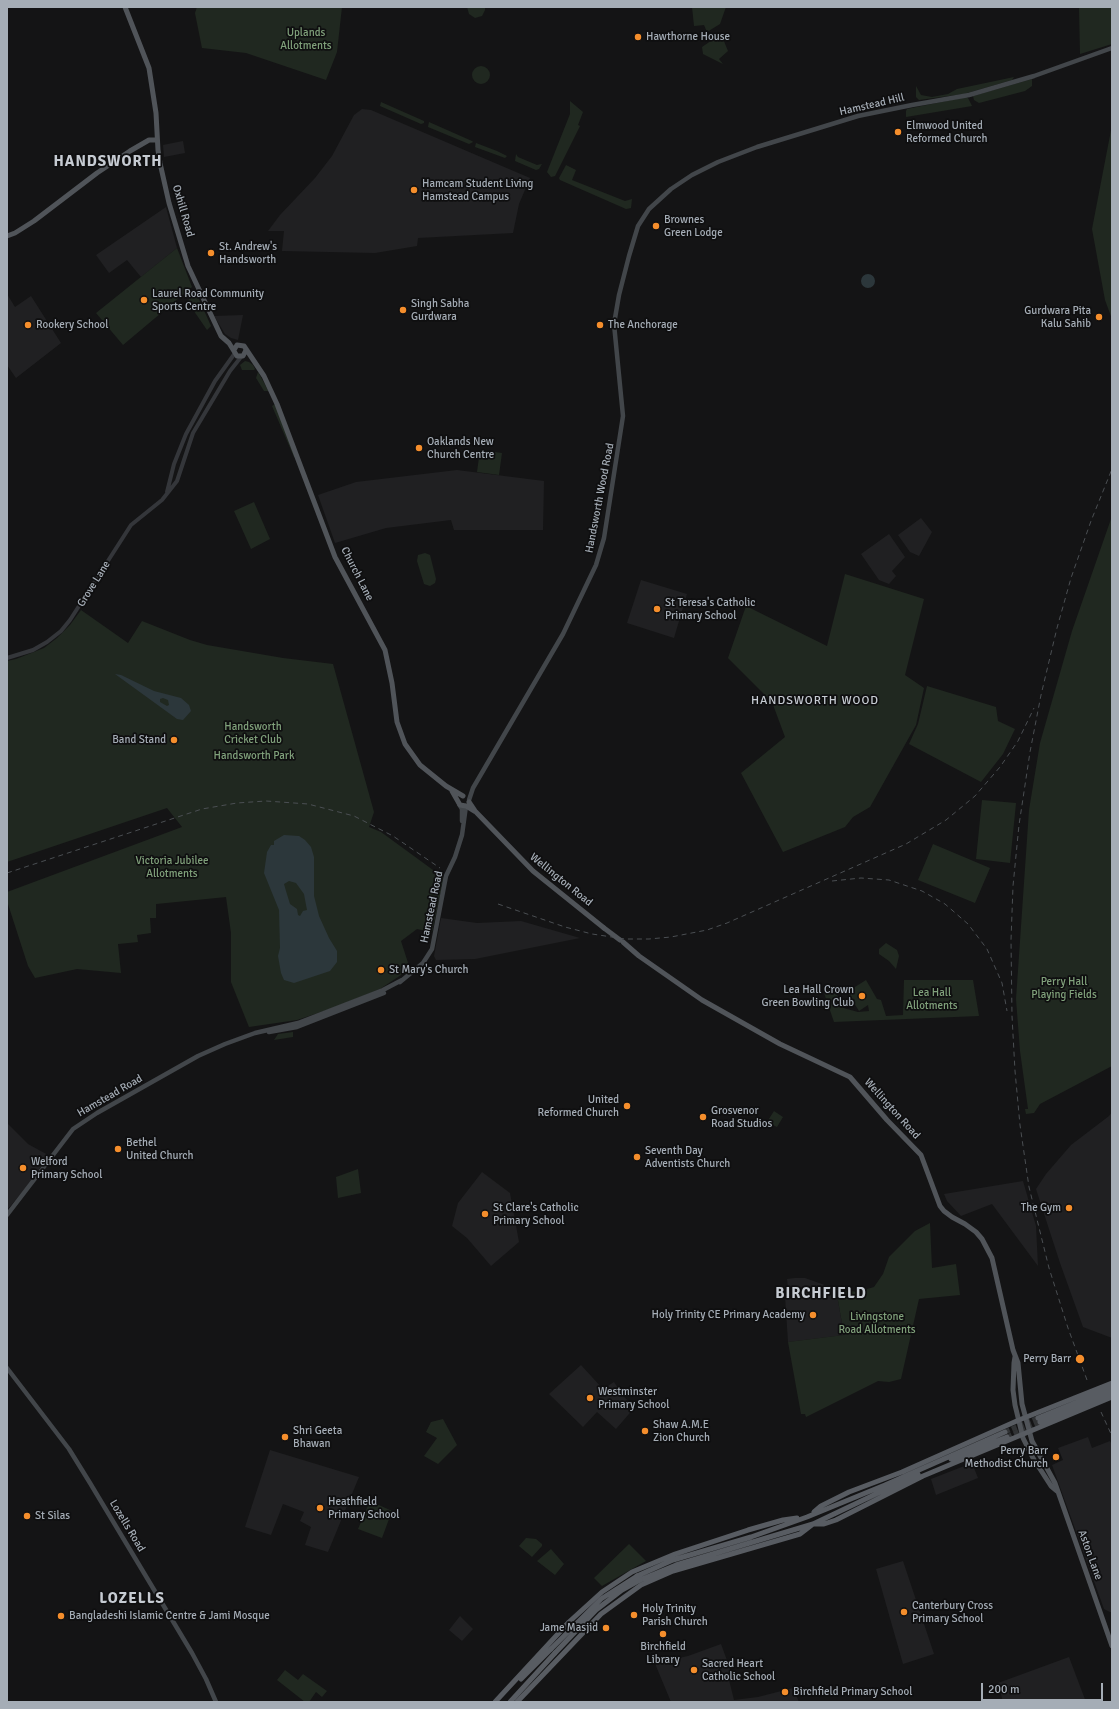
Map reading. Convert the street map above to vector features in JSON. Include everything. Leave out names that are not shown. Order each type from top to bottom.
[{"type":"highway","points":[[495,1702],[581,1611],[602,1592],[632,1572],[675,1554],[776,1522],[809,1516],[821,1506],[849,1492],[902,1472],[1018,1420],[1112,1383]]},
{"type":"highway","points":[[813,1524],[824,1524],[836,1520],[923,1476],[1023,1435],[1039,1424],[1112,1388]]},
{"type":"highway","points":[[1039,1424],[1112,1393]]},
{"type":"highway","points":[[1039,1424],[1112,1397]]},
{"type":"highway","points":[[510,1702],[596,1610],[622,1590],[639,1580],[673,1560],[751,1537],[809,1516],[1006,1434],[813,1524],[676,1565],[639,1580],[618,1587],[601,1597]]},
{"type":"highway","points":[[500,1702],[601,1599],[639,1580]]},
{"type":"highway","points":[[516,1702],[601,1614],[639,1580]]},
{"type":"highway","points":[[581,1611],[600,1609],[607,1604]]},
{"type":"main road","name":"Oxhill Road","points":[[125,7],[144,51],[149,68],[156,113],[160,163],[168,200],[188,266],[216,328],[234,352]]},
{"type":"main road","name":"Hamstead Hill","points":[[649,209],[671,189],[692,175],[718,162],[757,147],[858,116],[970,95],[1034,76],[1112,48]]},
{"type":"main road","points":[[7,236],[15,233],[34,221],[95,174],[130,151],[146,141],[157,140]]},
{"type":"main road","name":"Handsworth Wood Road","points":[[468,803],[473,788],[563,634],[596,565],[604,538],[623,416],[614,324],[618,295],[638,226],[649,209]]},
{"type":"main road","points":[[228,343],[239,345],[244,346],[243,354],[237,356],[234,352],[236,346],[239,345]]},
{"type":"main road","name":"Church Lane","points":[[243,354],[258,366],[272,392],[341,570],[385,650],[392,683],[397,722],[405,744],[420,765],[461,799],[467,797],[468,803]]},
{"type":"main road","name":"Handsworth Wood Road","points":[[461,799],[473,788]]},
{"type":"main road","points":[[461,799],[468,803]]},
{"type":"main road","name":"Hamstead Road","points":[[461,799],[463,827]]},
{"type":"main road","name":"Hamstead Road","points":[[7,1215],[58,1147],[78,1125],[198,1056],[240,1037],[255,1033],[266,1033],[297,1027],[378,996],[402,980],[426,960],[432,949],[446,876],[459,845],[468,803]]},
{"type":"main road","name":"Wellington Road","points":[[468,803],[532,871],[604,928],[628,944],[648,961],[702,1000],[780,1044],[850,1077],[887,1120],[921,1155],[942,1208],[952,1217],[970,1228],[982,1239],[992,1258],[1015,1357],[1018,1363],[1022,1404],[1029,1432]]},
{"type":"main road","name":"Wellington Road","points":[[1015,1357],[1013,1390],[1018,1420],[1023,1435]]},
{"type":"main road","name":"Lozells Road","points":[[7,1368],[63,1441],[86,1476],[192,1652],[216,1702]]},
{"type":"main road","name":"Aston Lane","points":[[1029,1432],[1036,1451],[1055,1483],[1112,1646]]},
{"type":"main road","name":"Aston Lane","points":[[1023,1435],[1033,1458],[1051,1486],[1057,1492]]},
{"type":"street","points":[[167,494],[174,464],[186,434],[215,381],[234,352]]},
{"type":"street","name":"Grove Lane","points":[[7,658],[38,647],[64,628],[86,598],[131,525],[156,505],[167,494],[176,481],[193,433],[226,378],[243,354]]},
{"type":"shaded area","name":"Hamcam Student Living Hamstead Campus","points":[[362,109],[371,110],[530,178],[519,204],[513,233],[418,238],[417,246],[375,253],[282,251],[284,231],[268,231],[280,215],[315,178],[332,156],[354,115]]},
{"type":"shaded area","points":[[183,141],[185,153],[164,157],[163,145]]},
{"type":"shaded area","points":[[166,207],[177,248],[141,277],[127,260],[109,273],[96,255]]},
{"type":"shaded area","points":[[868,274],[873,276],[875,281],[873,286],[868,288],[863,286],[861,281],[863,276]]},
{"type":"shaded area","name":"Rookery School","points":[[7,294],[15,307],[31,296],[61,343],[16,378],[7,365]]},
{"type":"shaded area","points":[[243,315],[238,340],[225,334],[214,316]]},
{"type":"shaded area","points":[[457,470],[544,481],[543,530],[454,530],[451,520],[386,528],[335,543],[318,495],[356,482]]},
{"type":"shaded area","points":[[921,518],[932,532],[919,556],[910,552],[898,535]]},
{"type":"shaded area","points":[[889,534],[905,557],[892,571],[896,576],[889,584],[879,580],[861,554]]},
{"type":"shaded area","name":"St Teresa's Catholic Primary School","points":[[641,580],[687,594],[674,638],[627,623]]},
{"type":"shaded area","points":[[115,674],[121,675],[154,691],[181,698],[189,705],[191,711],[183,720],[177,719]],"holes":[[[163,698],[168,700],[169,705],[167,706],[160,702],[160,699]]]},
{"type":"shaded area","points":[[284,835],[299,836],[311,847],[314,857],[314,896],[319,916],[337,951],[337,962],[330,971],[294,983],[284,980],[281,973],[278,956],[280,948],[279,910],[264,873],[267,852],[271,845],[274,845],[274,841]],"holes":[[[289,881],[296,883],[304,894],[307,910],[303,911],[300,916],[298,915],[297,909],[290,904],[284,884]]]},
{"type":"shaded area","points":[[441,918],[477,923],[521,921],[580,938],[475,959],[436,960],[434,956]]},
{"type":"shaded area","points":[[1112,1112],[1112,1338],[1083,1327],[1036,1189],[1046,1174],[1071,1145],[1109,1116]]},
{"type":"shaded area","name":"Welford Primary School","points":[[7,1123],[28,1144],[48,1155],[31,1182],[7,1210]]},
{"type":"shaded area","name":"St Clare's Catholic Primary School","points":[[482,1172],[510,1193],[519,1242],[491,1266],[467,1238],[452,1226],[458,1203]]},
{"type":"shaded area","points":[[1023,1181],[1036,1226],[1038,1266],[992,1204],[961,1216],[947,1201],[944,1194]]},
{"type":"shaded area","name":"Holy Trinity CE Primary Academy","points":[[805,1278],[836,1289],[844,1335],[788,1342],[785,1296],[788,1288],[787,1279]]},
{"type":"shaded area","name":"Westminster Primary School","points":[[581,1365],[603,1389],[614,1382],[624,1397],[635,1407],[616,1429],[597,1412],[583,1427],[549,1394]]},
{"type":"shaded area","points":[[1088,1437],[1092,1448],[1110,1441],[1112,1445],[1112,1612],[1104,1609],[1052,1465],[1063,1460],[1058,1448]]},
{"type":"shaded area","name":"Heathfield Primary School","points":[[270,1450],[359,1477],[328,1552],[305,1545],[311,1527],[300,1521],[304,1512],[283,1504],[271,1535],[245,1527]]},
{"type":"shaded area","points":[[972,1463],[978,1478],[936,1495],[931,1479]]},
{"type":"shaded area","name":"Canterbury Cross Primary School","points":[[903,1561],[934,1654],[903,1664],[876,1569]]},
{"type":"shaded area","points":[[460,1616],[473,1629],[462,1641],[449,1630]]},
{"type":"shaded area","name":"Sacred Heart Catholic School","points":[[721,1644],[732,1674],[728,1676],[734,1700],[758,1697],[793,1688],[799,1702],[671,1702],[656,1663],[688,1656]]},
{"type":"shaded area","points":[[1069,1657],[1086,1702],[1003,1702],[998,1683]]},
{"type":"green space","name":"Uplands Allotments","points":[[197,7],[342,7],[337,52],[326,80],[246,53],[202,48],[195,13]]},
{"type":"green space","points":[[467,7],[485,7],[485,10],[482,16],[475,18],[469,14]]},
{"type":"green space","points":[[692,7],[726,7],[720,24],[707,32],[704,25],[694,26]]},
{"type":"green space","points":[[1079,7],[1112,7],[1112,44],[1080,54]]},
{"type":"green space","points":[[721,34],[728,51],[719,59],[723,64],[703,54],[702,47]]},
{"type":"green space","points":[[481,66],[487,69],[490,75],[487,81],[481,84],[475,81],[472,75],[475,69]]},
{"type":"green space","points":[[1014,77],[1012,80],[964,94],[919,100],[916,97],[916,86],[921,95],[932,97],[948,94],[957,89]]},
{"type":"green space","points":[[1032,79],[1032,86],[1025,91],[979,103],[974,100],[973,96]]},
{"type":"green space","points":[[966,97],[972,106],[906,117],[907,109]]},
{"type":"green space","points":[[570,101],[583,112],[578,125],[580,126],[555,176],[551,177],[547,172],[570,114]]},
{"type":"green space","points":[[381,102],[424,121],[424,123],[421,124],[380,106]]},
{"type":"green space","points":[[429,122],[473,142],[469,144],[428,127]]},
{"type":"green space","points":[[1112,125],[1112,319],[1105,300],[1092,229]]},
{"type":"green space","points":[[476,143],[507,156],[505,158],[475,147]]},
{"type":"green space","points":[[516,154],[518,157],[537,165],[542,164],[539,169],[536,170],[515,161]]},
{"type":"green space","points":[[566,165],[576,170],[572,180],[625,201],[632,199],[631,208],[626,209],[560,180],[559,178]]},
{"type":"green space","name":"Laurel Road Community Sports Centre","points":[[177,248],[192,287],[123,345],[96,313]]},
{"type":"green space","points":[[193,296],[198,297],[211,326],[207,330],[187,301]]},
{"type":"green space","points":[[245,361],[253,365],[255,369],[242,370],[240,365]]},
{"type":"green space","points":[[258,372],[268,391],[264,391],[256,378]]},
{"type":"green space","points":[[275,404],[295,457],[272,406]]},
{"type":"green space","points":[[480,450],[502,453],[499,475],[477,472]]},
{"type":"green space","points":[[254,502],[270,539],[251,549],[234,511]]},
{"type":"green space","name":"Perry Hall Playing Fields","points":[[1112,516],[1112,1066],[1040,1104],[1034,1113],[1026,1114],[1025,1109],[1028,1109],[1020,1051],[1016,999],[1029,810],[1040,743],[1072,631]]},
{"type":"green space","points":[[425,553],[430,555],[436,579],[435,583],[430,586],[424,584],[417,561],[418,555]]},
{"type":"green space","points":[[845,574],[924,599],[905,675],[924,688],[916,725],[870,807],[853,817],[845,827],[783,852],[741,773],[785,737],[772,702],[728,658],[746,606],[827,646]]},
{"type":"green space","name":"Handsworth Park","points":[[81,610],[128,643],[142,621],[207,645],[283,658],[333,664],[374,812],[369,827],[381,832],[444,878],[432,932],[417,929],[401,941],[410,969],[380,989],[330,1009],[297,1020],[249,1027],[231,982],[231,933],[226,897],[156,904],[156,918],[150,918],[151,933],[137,935],[138,942],[118,944],[121,973],[77,969],[35,978],[28,966],[7,901],[7,892],[182,827],[167,808],[7,862],[7,661],[44,648],[70,625]]},
{"type":"green space","points":[[927,686],[996,707],[998,721],[1015,729],[1003,754],[981,782],[909,744],[918,724]]},
{"type":"green space","points":[[982,800],[1016,803],[1010,863],[976,859]]},
{"type":"green space","points":[[933,844],[990,868],[975,903],[918,880]]},
{"type":"green space","points":[[886,943],[897,950],[899,956],[896,969],[889,961],[879,954],[879,949]]},
{"type":"green space","name":"Lea Hall Allotments","points":[[866,980],[877,999],[881,1000],[886,1016],[903,1015],[904,980],[973,980],[979,1016],[834,1022],[823,990],[832,991],[838,996],[836,1006],[858,1012],[869,1011],[868,1005],[859,1011],[847,992]]},
{"type":"green space","points":[[293,1032],[293,1037],[274,1040],[278,1034]]},
{"type":"green space","points":[[774,1111],[783,1117],[777,1127],[767,1122]]},
{"type":"green space","points":[[358,1169],[361,1193],[338,1198],[336,1177]]},
{"type":"green space","name":"Livingstone Road Allotments","points":[[930,1223],[932,1268],[956,1264],[960,1295],[919,1299],[901,1379],[889,1382],[878,1381],[806,1417],[805,1414],[801,1414],[788,1342],[844,1335],[836,1289],[857,1292],[874,1287],[883,1274],[889,1257],[915,1231]]},
{"type":"green space","points":[[443,1419],[457,1445],[438,1464],[424,1456],[437,1438],[426,1432],[431,1422]]},
{"type":"green space","points":[[370,1501],[392,1511],[382,1538],[358,1529]]},
{"type":"green space","points":[[526,1538],[536,1539],[542,1544],[542,1546],[532,1557],[519,1546]]},
{"type":"green space","points":[[629,1544],[646,1561],[602,1586],[594,1578]]},
{"type":"green space","points":[[551,1549],[564,1564],[555,1575],[537,1561]]},
{"type":"green space","points":[[285,1670],[298,1680],[303,1674],[327,1691],[322,1697],[316,1692],[309,1702],[305,1702],[277,1680]]},
{"type":"tunnel","points":[[1005,1432],[1038,1418]]},
{"type":"tunnel","points":[[1007,1437],[1040,1422]]},
{"type":"railway","points":[[1087,1380],[1068,1328],[1049,1268],[1029,1187],[1020,1125],[1015,1071],[1012,1016],[1011,940],[1013,886],[1019,825],[1030,752],[1041,695],[1071,578],[1091,521],[1112,469]]},
{"type":"railway","points":[[498,904],[565,927],[592,934],[625,939],[671,937],[707,930],[727,923],[906,844],[946,820],[975,796],[1000,767],[1018,741],[1034,708]]},
{"type":"railway","points":[[7,873],[202,809],[237,803],[266,801],[308,804],[354,816],[393,836],[440,868]]},
{"type":"railway","points":[[832,881],[861,878],[889,880],[922,891],[945,904],[968,924],[987,949],[1002,983],[1007,1011]]},
{"type":"railway","points":[[1101,1412],[1112,1436]]},
{"type":"place","name":"Hawthorne House","points":[[638,37]]},
{"type":"place","name":"Elmwood United Reformed Church","points":[[898,132]]},
{"type":"place","name":"Hamcam Student Living Hamstead Campus","points":[[414,190]]},
{"type":"place","name":"Brownes Green Lodge","points":[[656,226]]},
{"type":"place","name":"St. Andrew's Handsworth","points":[[211,253]]},
{"type":"place","name":"Laurel Road Community Sports Centre","points":[[144,300]]},
{"type":"place","name":"Singh Sabha Gurdwara","points":[[403,310]]},
{"type":"place","name":"Gurdwara Pita Kalu Sahib","points":[[1099,317]]},
{"type":"place","name":"Rookery School","points":[[28,325]]},
{"type":"place","name":"The Anchorage","points":[[600,325]]},
{"type":"place","name":"Oaklands New Church Centre","points":[[419,448]]},
{"type":"place","name":"St Teresa's Catholic Primary School","points":[[657,609]]},
{"type":"place","name":"Band Stand","points":[[174,740]]},
{"type":"place","name":"St Mary's Church","points":[[381,970]]},
{"type":"place","name":"Lea Hall Crown Green Bowling Club","points":[[862,996]]},
{"type":"place","name":"United Reformed Church","points":[[627,1106]]},
{"type":"place","name":"Grosvenor Road Studios","points":[[703,1117]]},
{"type":"place","name":"Bethel United Church","points":[[118,1149]]},
{"type":"place","name":"Seventh Day Adventists Church","points":[[637,1157]]},
{"type":"place","name":"Welford Primary School","points":[[23,1168]]},
{"type":"place","name":"The Gym","points":[[1069,1208]]},
{"type":"place","name":"St Clare's Catholic Primary School","points":[[485,1214]]},
{"type":"place","name":"Holy Trinity CE Primary Academy","points":[[813,1315]]},
{"type":"place","name":"Perry Barr","points":[[1080,1359]]},
{"type":"place","name":"Westminster Primary School","points":[[590,1398]]},
{"type":"place","name":"Shaw A.M.E Zion Church","points":[[645,1431]]},
{"type":"place","name":"Shri Geeta Bhawan","points":[[285,1437]]},
{"type":"place","name":"Perry Barr Methodist Church","points":[[1056,1457]]},
{"type":"place","name":"Heathfield Primary School","points":[[320,1508]]},
{"type":"place","name":"St Silas","points":[[27,1516]]},
{"type":"place","name":"Canterbury Cross Primary School","points":[[904,1612]]},
{"type":"place","name":"Holy Trinity Parish Church","points":[[634,1615]]},
{"type":"place","name":"Bangladeshi Islamic Centre & Jami Mosque","points":[[61,1616]]},
{"type":"place","name":"Jame Masjid","points":[[606,1628]]},
{"type":"place","name":"Birchfield Library","points":[[663,1634]]},
{"type":"place","name":"Sacred Heart Catholic School","points":[[694,1670]]},
{"type":"place","name":"Birchfield Primary School","points":[[785,1692]]},
{"type":"district","name":"HANDSWORTH","points":[[108,162]]},
{"type":"district","name":"HANDSWORTH WOOD","points":[[815,701]]},
{"type":"district","name":"BIRCHFIELD","points":[[821,1294]]},
{"type":"district","name":"LOZELLS","points":[[132,1599]]},
{"type":"park label","name":"Handsworth Cricket Club","points":[[253,733]]},
{"type":"park label","name":"Victoria Jubilee Allotments","points":[[172,867]]}]
